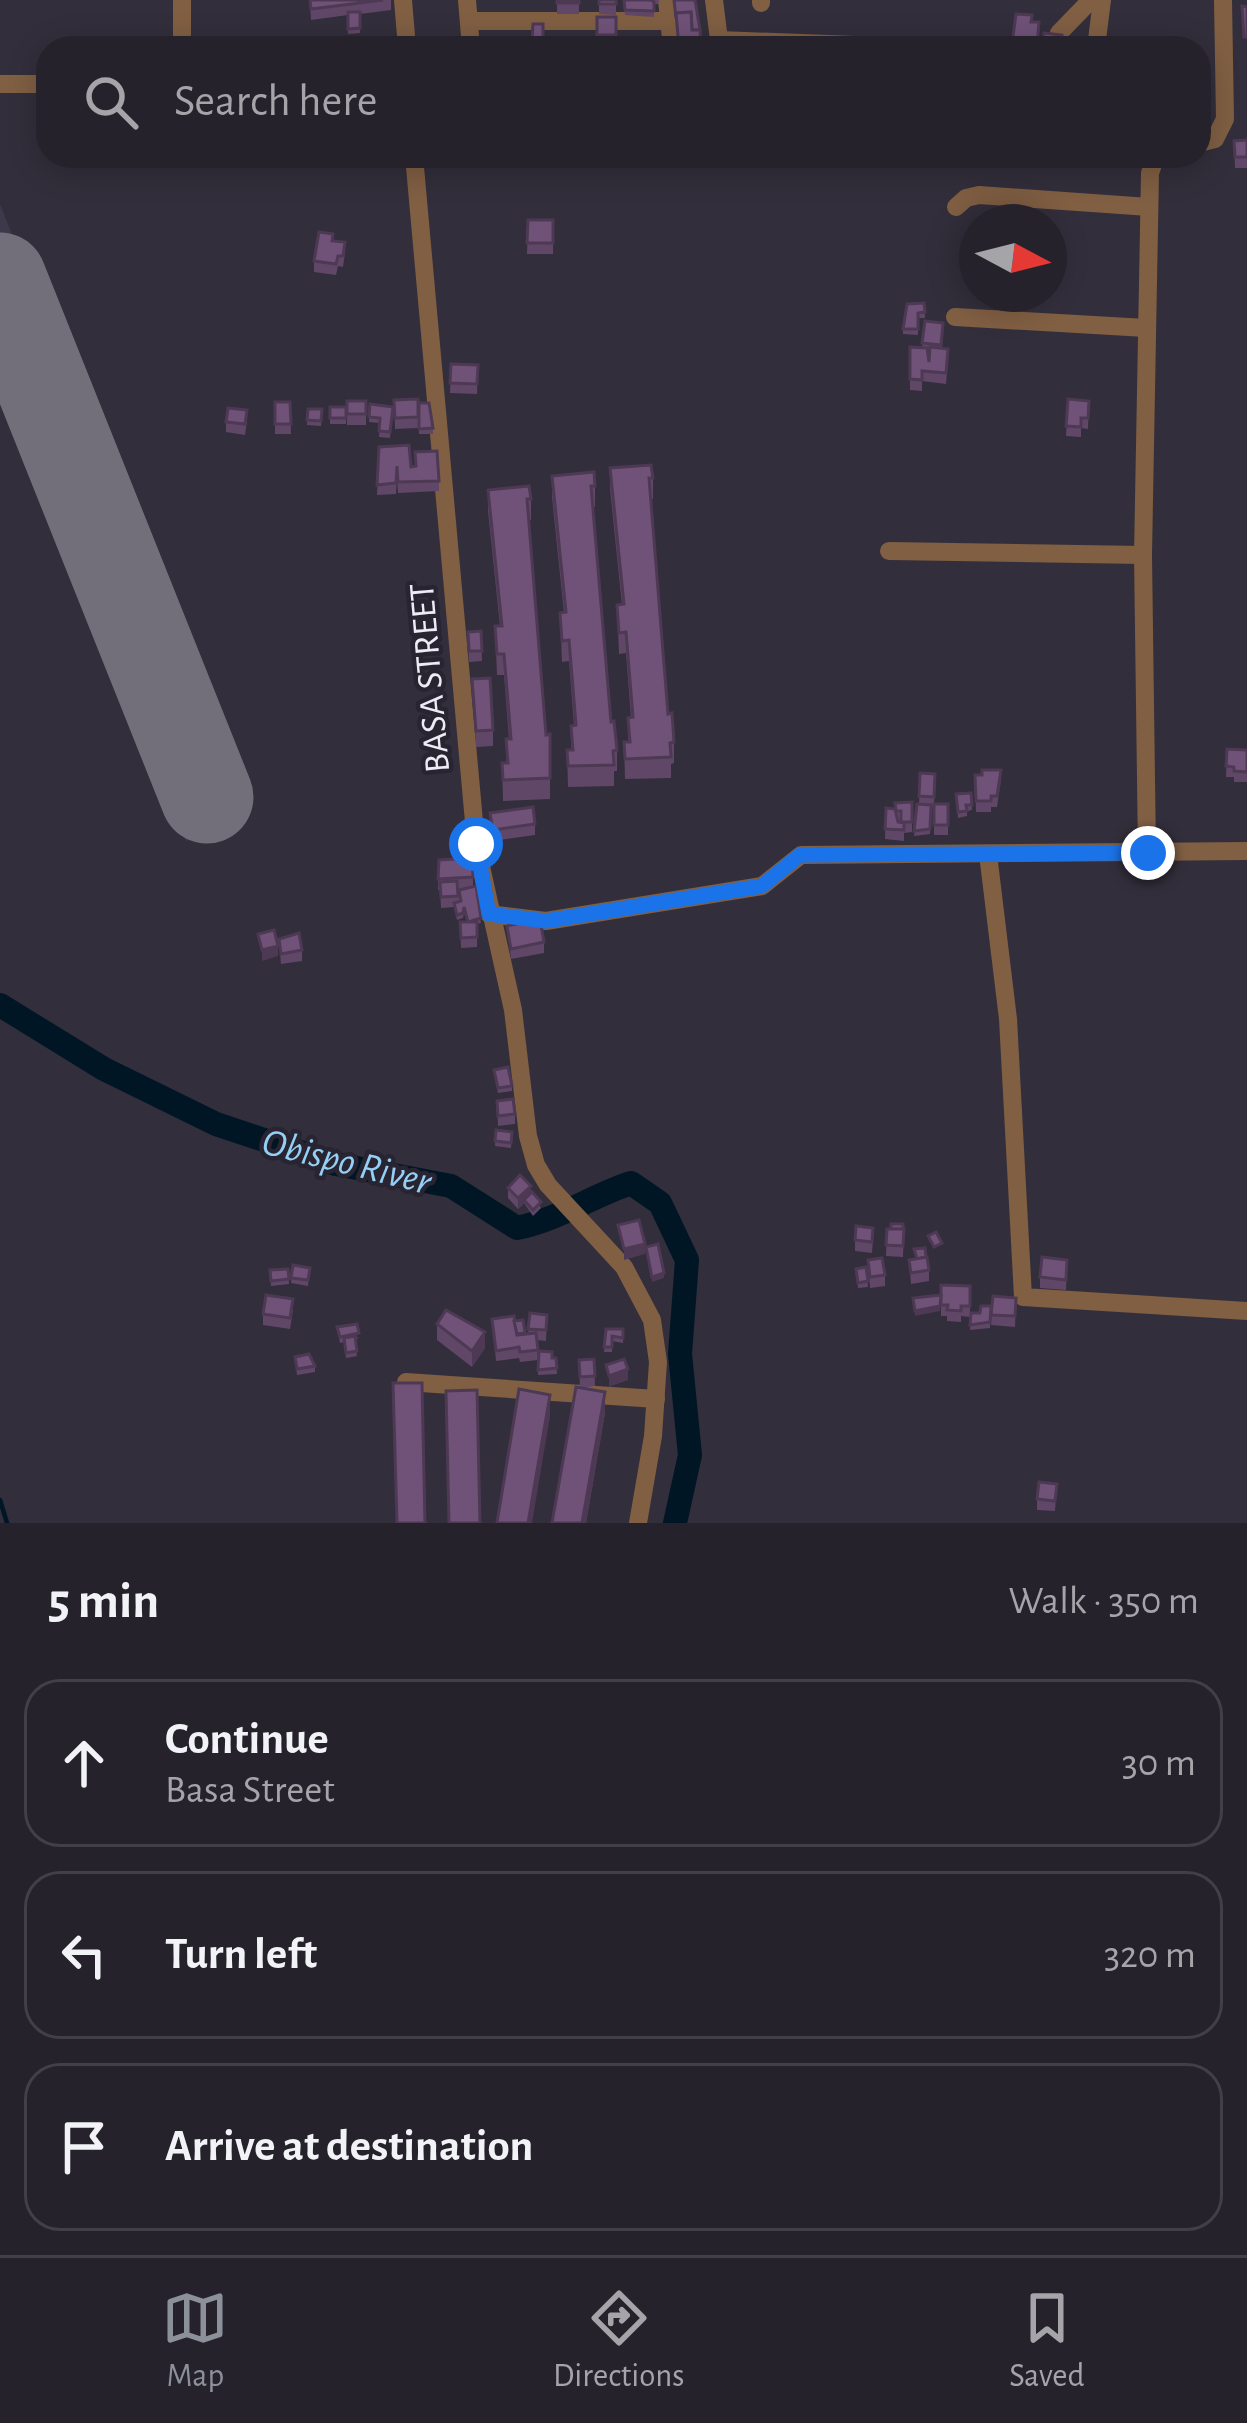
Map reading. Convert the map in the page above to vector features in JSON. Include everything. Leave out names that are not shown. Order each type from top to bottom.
[{"type":"street","points":[[182,0],[182,36]]},
{"type":"street","points":[[403,0],[406,36]]},
{"type":"street","points":[[467,0],[470,36]]},
{"type":"street","points":[[667,0],[670,36]]},
{"type":"street","points":[[714,0],[718,36]]},
{"type":"street","points":[[1059,32],[1091,0]]},
{"type":"street","points":[[1098,36],[1102,0]]},
{"type":"street","points":[[1211,140],[1226,119],[1223,0]]},
{"type":"street","points":[[469,21],[669,21]]},
{"type":"street","points":[[0,84],[36,84]]},
{"type":"street","name":"BASA STREET","points":[[415,168],[476,844],[513,1010],[528,1136],[548,1186],[624,1268],[643,1299],[652,1320],[658,1362],[656,1399]]},
{"type":"street","points":[[1148,853],[1145,328],[1152,168]]},
{"type":"street","points":[[956,207],[965,198],[979,195],[1149,207]]},
{"type":"street","points":[[955,317],[1145,328]]},
{"type":"street","points":[[889,550],[1144,556]]},
{"type":"street","points":[[489,914],[546,921],[762,886],[800,855],[1247,851]]},
{"type":"street","points":[[988,854],[1008,1019],[1023,1297],[1247,1311]]},
{"type":"street","points":[[406,1382],[656,1399],[638,1523]]},
{"type":"shaded area","points":[[0,204],[244,817],[186,841],[0,374]]},
{"type":"building","points":[[310,0],[383,0],[311,9]]},
{"type":"building","points":[[624,0],[651,0],[654,11],[625,10]]},
{"type":"building","points":[[674,0],[695,0],[700,30],[692,30],[691,12],[676,13],[676,18]]},
{"type":"building","points":[[1242,6],[1247,7],[1247,37],[1244,37]]},
{"type":"building","points":[[348,12],[360,12],[360,28],[348,29]]},
{"type":"building","points":[[691,12],[692,30],[700,30],[700,36],[678,36],[676,13]]},
{"type":"building","points":[[1016,14],[1032,15],[1031,22],[1039,22],[1038,36],[1013,36]]},
{"type":"building","points":[[597,17],[616,17],[616,35],[597,35]]},
{"type":"building","points":[[533,24],[543,24],[543,36],[532,36]]},
{"type":"building","points":[[1247,140],[1247,157],[1235,157],[1234,141]]},
{"type":"building","points":[[528,220],[553,220],[553,243],[527,243]]},
{"type":"building","points":[[319,232],[333,234],[332,241],[345,242],[336,264],[314,261]]},
{"type":"building","points":[[924,303],[918,329],[903,329],[907,304]]},
{"type":"building","points":[[925,321],[943,323],[941,345],[922,343]]},
{"type":"building","points":[[910,347],[927,348],[929,362],[930,347],[948,349],[946,373],[922,371],[922,380],[910,379]]},
{"type":"building","points":[[451,364],[478,365],[477,384],[450,383]]},
{"type":"building","points":[[418,399],[418,417],[395,418],[394,400]]},
{"type":"building","points":[[1068,399],[1089,401],[1088,418],[1081,418],[1081,427],[1066,426]]},
{"type":"building","points":[[347,401],[366,401],[366,414],[347,414]]},
{"type":"building","points":[[275,402],[290,402],[291,424],[275,424]]},
{"type":"building","points":[[419,403],[429,403],[433,428],[419,429]]},
{"type":"building","points":[[370,404],[393,407],[390,432],[379,431],[380,418],[369,417]]},
{"type":"building","points":[[330,407],[346,407],[346,418],[330,418]]},
{"type":"building","points":[[228,408],[247,410],[245,424],[226,422]]},
{"type":"building","points":[[308,409],[322,409],[321,421],[307,420]]},
{"type":"building","points":[[409,445],[411,467],[416,466],[415,452],[437,451],[439,481],[398,482],[397,466],[396,483],[377,485],[379,447]]},
{"type":"building","points":[[651,465],[668,714],[672,713],[674,742],[670,743],[671,757],[625,759],[624,742],[630,742],[628,718],[633,717],[626,632],[619,633],[617,605],[624,604],[610,468]]},
{"type":"building","points":[[594,472],[595,486],[591,486],[617,750],[613,751],[614,765],[568,766],[567,750],[573,750],[571,726],[576,725],[569,640],[562,641],[560,613],[566,612],[552,476]]},
{"type":"building","points":[[529,486],[550,778],[503,780],[502,763],[508,763],[506,739],[511,739],[504,654],[497,654],[495,626],[502,626],[488,490]]},
{"type":"building","points":[[481,631],[482,651],[469,651],[468,632]]},
{"type":"building","points":[[490,678],[493,730],[476,731],[472,679]]},
{"type":"building","points":[[1227,749],[1247,750],[1247,772],[1226,766]]},
{"type":"building","points":[[982,770],[1001,770],[997,796],[991,796],[991,801],[976,801],[975,775],[982,775]]},
{"type":"building","points":[[920,773],[935,774],[934,797],[919,796]]},
{"type":"building","points":[[971,793],[972,805],[958,812],[956,794]]},
{"type":"building","points":[[912,802],[912,822],[901,822],[895,803]]},
{"type":"building","points":[[917,804],[931,805],[930,829],[914,831]]},
{"type":"building","points":[[934,804],[948,804],[948,825],[934,825]]},
{"type":"building","points":[[533,807],[535,824],[493,830],[490,813]]},
{"type":"building","points":[[886,808],[895,809],[904,830],[885,829]]},
{"type":"building","points":[[472,858],[473,877],[438,879],[439,860]]},
{"type":"building","points":[[457,881],[458,896],[441,897],[440,882]]},
{"type":"building","points":[[476,886],[481,918],[468,922],[464,907],[457,915],[454,903],[461,901],[459,890]]},
{"type":"building","points":[[540,919],[544,942],[511,949],[507,926]]},
{"type":"building","points":[[460,922],[477,922],[477,937],[461,938]]},
{"type":"building","points":[[274,930],[278,946],[262,950],[258,934]]},
{"type":"building","points":[[299,933],[302,950],[281,954],[279,939]]},
{"type":"building","points":[[508,1067],[512,1086],[498,1088],[494,1070]]},
{"type":"building","points":[[513,1099],[515,1114],[498,1116],[497,1101]]},
{"type":"building","points":[[496,1130],[512,1132],[511,1143],[495,1141]]},
{"type":"building","points":[[520,1175],[531,1186],[518,1198],[508,1188]]},
{"type":"building","points":[[532,1192],[541,1202],[533,1210],[524,1200]]},
{"type":"building","points":[[639,1220],[645,1244],[624,1249],[618,1225]]},
{"type":"building","points":[[856,1226],[873,1228],[872,1242],[855,1240]]},
{"type":"building","points":[[887,1229],[904,1229],[903,1246],[886,1245]]},
{"type":"building","points":[[936,1232],[942,1243],[934,1247],[928,1236]]},
{"type":"building","points":[[658,1244],[664,1273],[652,1277],[646,1247]]},
{"type":"building","points":[[925,1248],[926,1257],[917,1259],[914,1249]]},
{"type":"building","points":[[927,1257],[929,1270],[911,1273],[909,1260]]},
{"type":"building","points":[[1042,1257],[1067,1260],[1066,1280],[1040,1277]]},
{"type":"building","points":[[882,1258],[885,1275],[870,1277],[868,1260]]},
{"type":"building","points":[[293,1265],[310,1268],[308,1280],[291,1278]]},
{"type":"building","points":[[866,1267],[868,1281],[858,1283],[856,1269]]},
{"type":"building","points":[[288,1269],[289,1279],[271,1281],[270,1270]]},
{"type":"building","points":[[941,1285],[970,1286],[970,1306],[947,1310],[948,1305],[941,1305]]},
{"type":"building","points":[[266,1295],[293,1299],[290,1318],[263,1314]]},
{"type":"building","points":[[941,1295],[940,1306],[915,1311],[913,1298]]},
{"type":"building","points":[[993,1296],[1016,1298],[1015,1316],[991,1315]]},
{"type":"building","points":[[981,1306],[991,1306],[990,1322],[970,1325],[971,1313],[980,1313]]},
{"type":"building","points":[[446,1310],[485,1332],[472,1351],[437,1324]]},
{"type":"building","points":[[530,1313],[547,1315],[546,1330],[528,1329]]},
{"type":"building","points":[[514,1316],[517,1335],[536,1333],[538,1350],[496,1351],[492,1319]]},
{"type":"building","points":[[523,1320],[525,1333],[517,1334],[514,1321]]},
{"type":"building","points":[[357,1324],[359,1333],[340,1337],[337,1327]]},
{"type":"building","points":[[606,1329],[623,1329],[623,1338],[612,1336],[612,1347],[604,1347]]},
{"type":"building","points":[[355,1336],[357,1351],[346,1353],[344,1338]]},
{"type":"building","points":[[539,1351],[552,1352],[557,1368],[538,1370]]},
{"type":"building","points":[[309,1354],[315,1366],[297,1369],[295,1357]]},
{"type":"building","points":[[594,1359],[595,1376],[580,1377],[579,1360]]},
{"type":"building","points":[[624,1359],[628,1369],[609,1376],[606,1365]]},
{"type":"building","points":[[393,1383],[422,1383],[425,1523],[397,1523]]},
{"type":"building","points":[[576,1387],[605,1392],[582,1523],[552,1523]]},
{"type":"building","points":[[519,1389],[550,1395],[528,1523],[497,1523]]},
{"type":"building","points":[[477,1390],[480,1523],[449,1523],[446,1391]]},
{"type":"building","points":[[1039,1482],[1057,1484],[1055,1501],[1037,1499]]},
{"type":"waterway","name":"Obispo River","points":[[0,1005],[104,1069],[216,1124],[336,1164],[451,1186],[517,1228],[631,1183],[660,1203],[687,1260],[680,1354],[690,1455],[675,1523]]},
{"type":"waterway","points":[[0,1500],[7,1523]]},
{"type":"runway","points":[[0,279],[207,797]]},
{"type":"route","points":[[476,844],[489,914],[546,921],[762,886],[800,855],[1148,853]]}]
